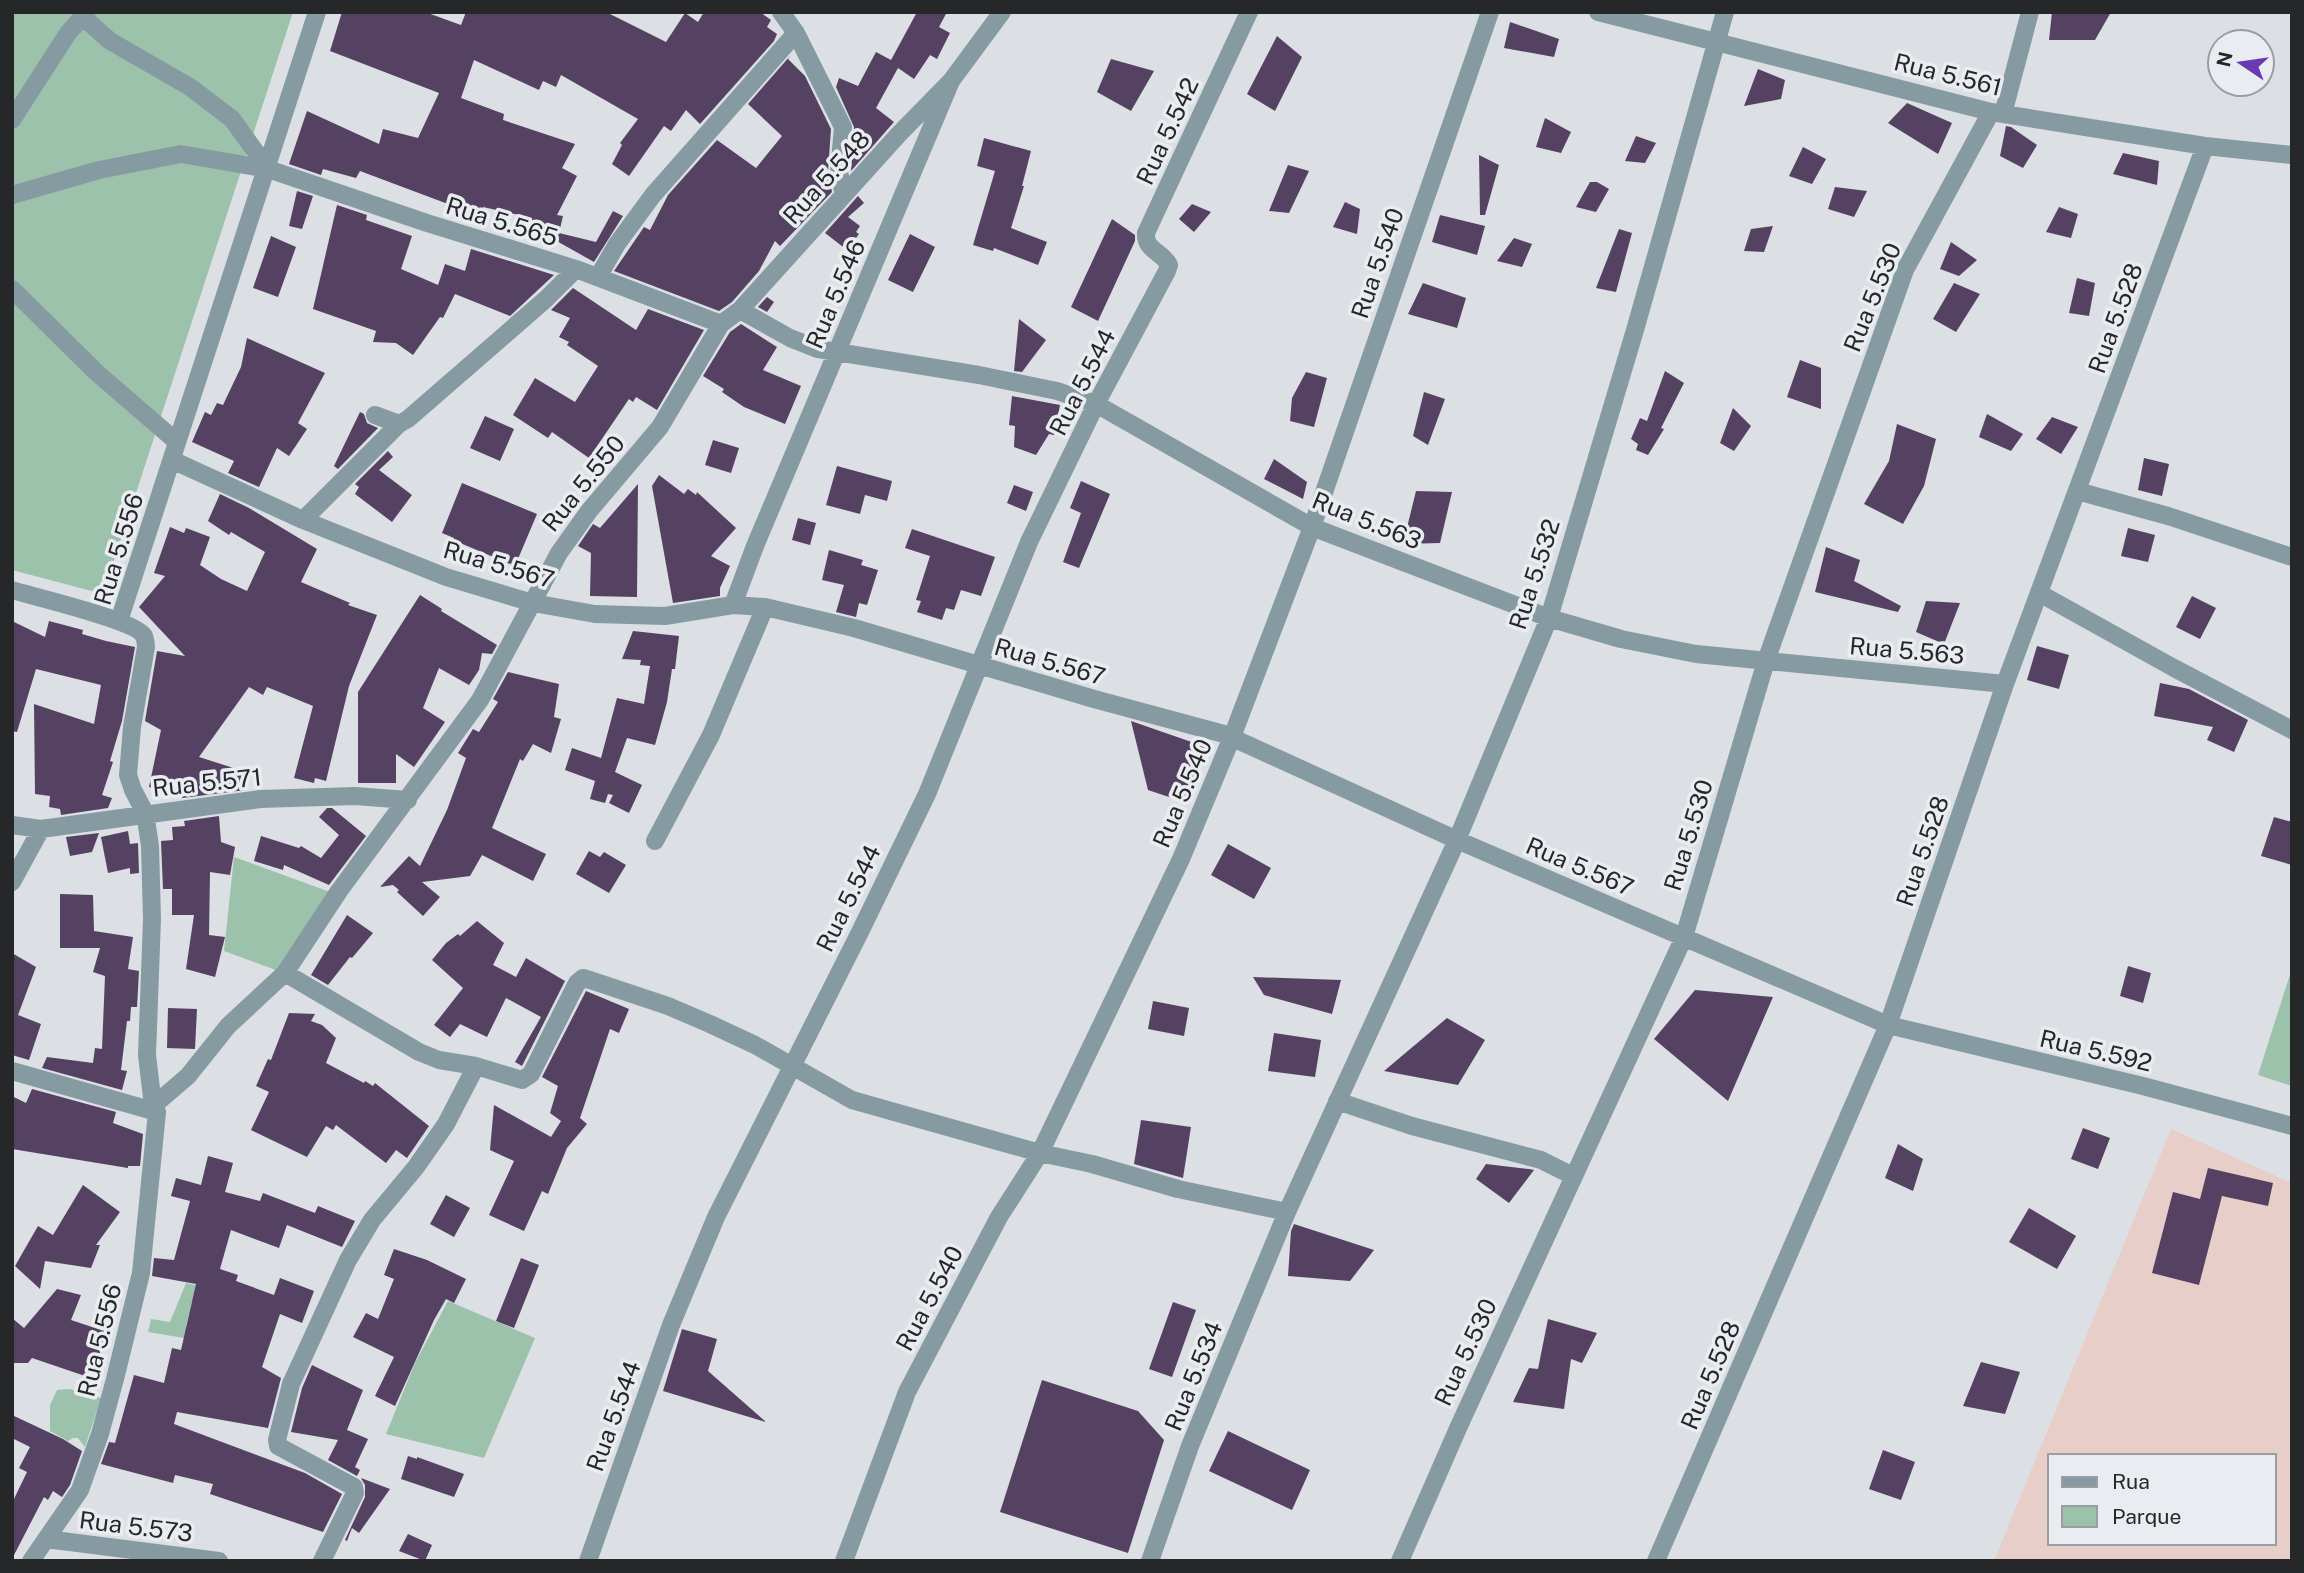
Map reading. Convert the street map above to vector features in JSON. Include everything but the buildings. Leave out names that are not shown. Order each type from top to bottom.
[{"type":"street","name":"Rua 5.556","points":[[31,1561],[80,1490],[100,1434],[141,1273],[155,1109],[147,1055],[152,919],[145,813],[128,775],[132,727],[146,647],[145,637],[118,621],[268,169],[317,12]]},
{"type":"street","points":[[781,12],[796,33],[843,127],[839,172],[844,195]]},
{"type":"street","name":"Rua 5.546","points":[[733,605],[755,546],[951,81],[1002,12]]},
{"type":"street","name":"Rua 5.542","points":[[1169,265],[1166,259],[1149,248],[1145,241],[1146,233],[1249,12]]},
{"type":"street","name":"Rua 5.540","points":[[844,1561],[907,1392],[999,1217],[1040,1153],[1181,859],[1233,737],[1312,527],[1490,12]]},
{"type":"street","name":"Rua 5.561","points":[[1598,12],[1997,113],[2205,146],[2292,155]]},
{"type":"street","name":"Rua 5.532","points":[[1337,1101],[1457,840],[1549,618],[1639,317],[1725,12]]},
{"type":"street","name":"Rua 5.530","points":[[1400,1561],[1459,1426],[1684,937],[1766,661],[1905,270],[1997,113],[2030,12]]},
{"type":"street","points":[[12,120],[68,33],[85,14],[110,41],[190,87],[232,119],[268,169]]},
{"type":"street","points":[[598,277],[617,244],[653,195],[796,33]]},
{"type":"street","name":"Rua 5.548","points":[[740,310],[899,134],[951,81]]},
{"type":"street","name":"Rua 5.528","points":[[1656,1561],[1888,1025],[2005,684],[2205,146]]},
{"type":"street","name":"Rua 5.565","points":[[12,195],[100,170],[181,155],[268,169],[426,223],[576,269],[721,324]]},
{"type":"street","name":"Rua 5.544","points":[[588,1561],[671,1325],[716,1217],[921,806],[1029,542],[1096,404],[1169,265]]},
{"type":"street","points":[[303,520],[400,424],[547,299],[576,269]]},
{"type":"street","points":[[12,289],[96,372],[177,442]]},
{"type":"street","name":"Rua 5.563","points":[[740,310],[790,338],[818,349],[979,374],[1057,391],[1096,404],[1312,527],[1549,618],[1620,639],[1696,654],[2005,684]]},
{"type":"street","name":"Rua 5.550","points":[[155,1109],[188,1076],[228,1026],[285,973],[339,891],[480,700],[566,542],[660,427],[721,324],[740,310]]},
{"type":"street","points":[[374,415],[400,424]]},
{"type":"street","name":"Rua 5.567","points":[[172,460],[303,520],[446,577],[533,603],[595,614],[665,616],[733,605],[765,607],[854,628],[1233,737],[1457,840],[1888,1025]]},
{"type":"street","points":[[2077,491],[2168,516],[2292,557]]},
{"type":"street","points":[[12,590],[118,621]]},
{"type":"street","points":[[2039,593],[2292,730]]},
{"type":"street","points":[[655,841],[711,735],[765,607]]},
{"type":"street","name":"Rua 5.571","points":[[12,825],[41,829],[260,799],[355,796],[408,800]]},
{"type":"street","points":[[12,882],[41,829]]},
{"type":"street","points":[[285,973],[419,1052],[439,1060],[476,1066],[522,1080],[530,1074],[577,983],[583,978],[668,1006],[755,1045],[852,1100],[1178,1189],[1287,1212]]},
{"type":"street","name":"Rua 5.592","points":[[1888,1025],[2143,1086],[2292,1126]]},
{"type":"street","points":[[322,1561],[355,1493],[354,1487],[278,1446],[277,1440],[291,1384],[354,1250],[372,1220],[416,1167],[446,1124],[476,1066]]},
{"type":"street","points":[[12,1071],[155,1109]]},
{"type":"street","points":[[1337,1101],[1412,1126],[1541,1160],[1573,1176]]},
{"type":"street","name":"Rua 5.534","points":[[1150,1561],[1190,1446],[1287,1212],[1337,1101]]},
{"type":"street","name":"Rua 5.573","points":[[46,1539],[219,1561]]},
{"type":"shaded area","points":[[2171,1129],[2292,1183],[2292,1561],[1994,1561]]},
{"type":"green space","points":[[12,12],[293,12],[103,594],[12,570]]},
{"type":"green space","points":[[234,857],[330,892],[290,958],[276,970],[224,951]]},
{"type":"green space","points":[[2292,968],[2292,1086],[2258,1075]]},
{"type":"green space","points":[[186,1283],[232,1294],[232,1310],[192,1301],[186,1326],[202,1330],[184,1338],[148,1332],[151,1319],[170,1322]]},
{"type":"green space","points":[[448,1301],[535,1338],[484,1458],[386,1434],[415,1363]]},
{"type":"green space","points":[[70,1389],[101,1398],[85,1447],[78,1438],[68,1441],[50,1431],[50,1405],[57,1390]]}]
